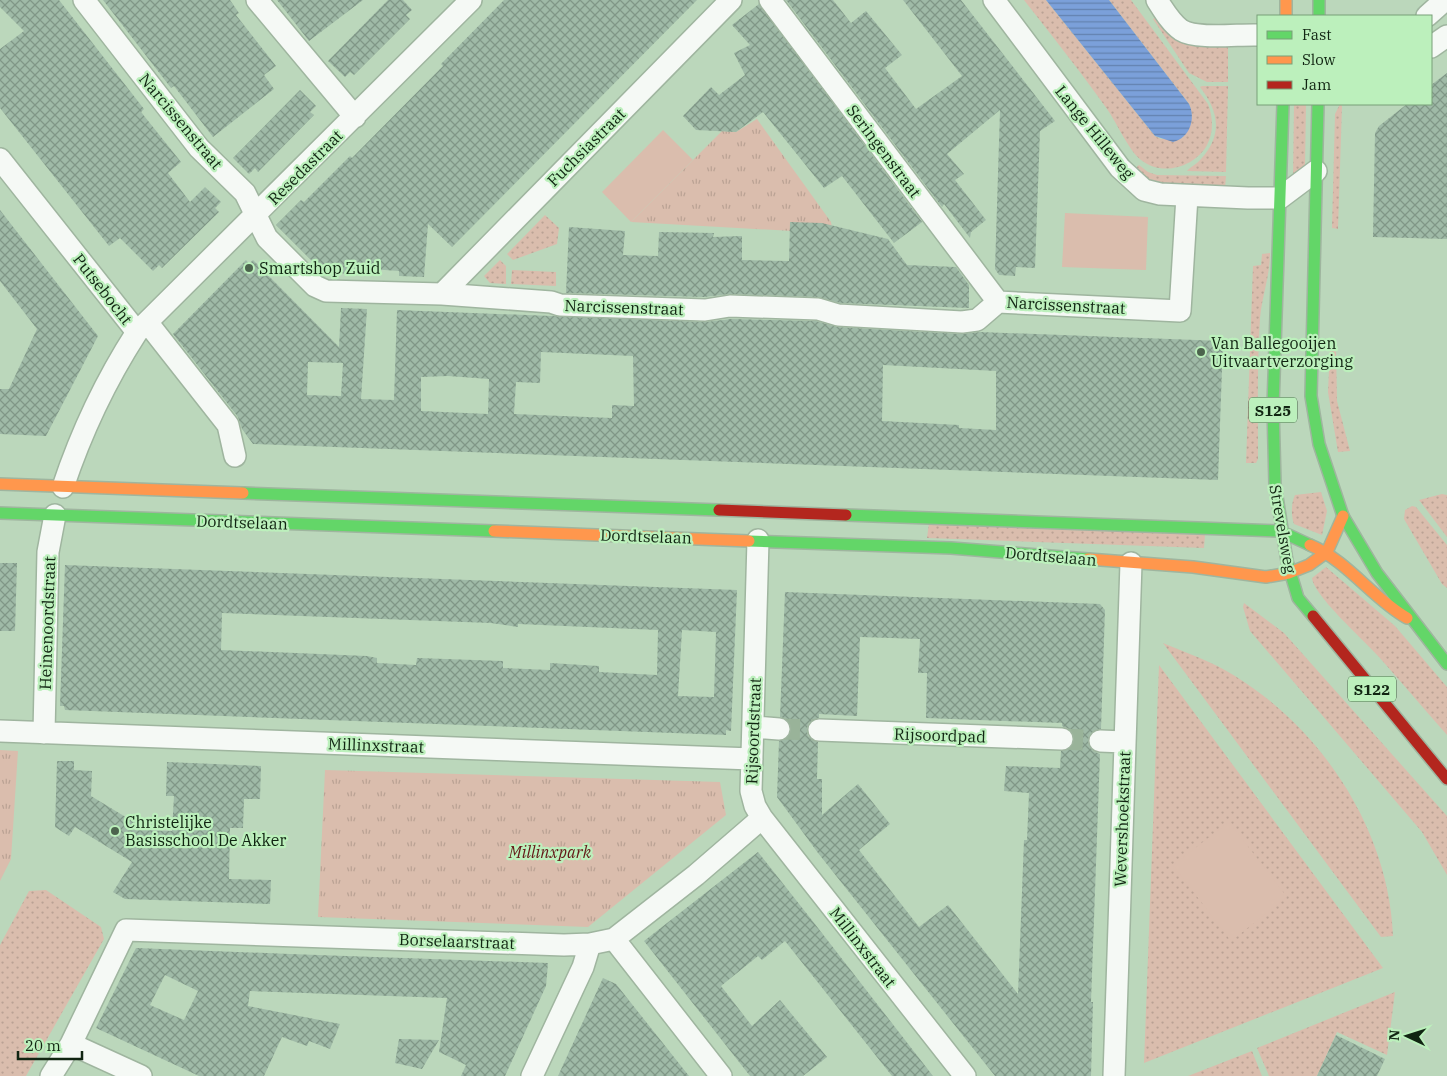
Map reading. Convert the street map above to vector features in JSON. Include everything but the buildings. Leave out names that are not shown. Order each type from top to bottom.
[{"type":"main road","points":[[1286,0],[1286,15]]},
{"type":"main road","points":[[1319,0],[1319,15]]},
{"type":"main road","name":"Strevelsweg","points":[[1283,105],[1273,399],[1274,490],[1289,573],[1298,598],[1447,779]]},
{"type":"main road","name":"S125","points":[[1318,105],[1311,396],[1319,444],[1343,516],[1377,572],[1411,620]]},
{"type":"main road","name":"Dordtselaan","points":[[0,484],[59,501],[758,540],[951,548],[1193,567],[1236,574],[1266,576],[1289,573],[1309,565],[1327,552]]},
{"type":"main road","points":[[1266,508],[1274,490]]},
{"type":"main road","name":"Dordtselaan","points":[[0,513],[59,501],[1280,531],[1327,552],[1393,610],[1411,620]]},
{"type":"main road","points":[[1327,552],[1343,516]]},
{"type":"main road","points":[[1238,529],[1258,518]]},
{"type":"main road","name":"Dordtselaan","points":[[1236,574],[1298,598]]},
{"type":"main road","name":"S122","points":[[1411,620],[1447,664]]},
{"type":"street","name":"Narcissenstraat","points":[[84,0],[199,148],[245,193],[267,238],[315,286],[326,291],[442,294],[551,302],[560,305],[705,310],[730,306],[818,309],[838,314],[962,322],[977,320],[998,302],[1180,311],[1187,196]]},
{"type":"street","points":[[257,0],[355,117]]},
{"type":"street","name":"Fuchsiastraat","points":[[442,294],[731,0]]},
{"type":"street","name":"Seringenstraat","points":[[770,0],[998,302]]},
{"type":"street","name":"Lange Hilleweg","points":[[994,0],[1120,168],[1144,190],[1160,194],[1187,196],[1280,198]]},
{"type":"street","points":[[1157,0],[1173,24],[1183,32],[1195,34],[1257,35]]},
{"type":"street","points":[[1428,15],[1445,0]]},
{"type":"street","name":"Resedastraat","points":[[142,327],[355,117],[459,4]]},
{"type":"street","points":[[1432,46],[1447,36]]},
{"type":"street","name":"Putsebocht","points":[[0,159],[142,327],[228,425],[235,456]]},
{"type":"street","points":[[1280,198],[1316,171]]},
{"type":"street","name":"Putsebocht","points":[[59,501],[76,449],[121,356],[142,327]]},
{"type":"street","name":"Heinenoordstraat","points":[[44,733],[48,552],[59,501]]},
{"type":"street","name":"Rijsoordstraat","points":[[758,540],[751,791],[755,806],[762,818]]},
{"type":"street","name":"Wevershoekstraat","points":[[1114,1076],[1131,563]]},
{"type":"street","points":[[754,727],[779,729]]},
{"type":"street","name":"Rijsoordpad","points":[[819,730],[1062,739]]},
{"type":"street","name":"Millinxstraat","points":[[0,731],[752,758]]},
{"type":"street","points":[[1100,741],[1124,742]]},
{"type":"street","points":[[721,1076],[614,939],[696,875],[762,818]]},
{"type":"street","name":"Millinxstraat","points":[[762,818],[964,1076]]},
{"type":"street","name":"Borselaarstraat","points":[[71,1044],[126,930],[590,944],[614,939]]},
{"type":"street","points":[[532,1076],[582,967],[590,944]]},
{"type":"street","points":[[52,1076],[71,1044],[141,1076]]},
{"type":"green space","points":[[1024,0],[1046,0],[1155,136],[1161,139],[1182,138],[1190,122],[1191,112],[1189,104],[1109,0],[1131,0],[1208,104],[1212,119],[1212,130],[1202,153],[1186,164],[1168,169],[1149,165],[1141,160],[1132,150],[1097,95]]},
{"type":"green space","points":[[1159,15],[1228,43],[1228,82],[1207,82],[1189,73],[1153,19]]},
{"type":"green space","points":[[1228,86],[1226,172],[1187,171],[1208,150],[1215,132],[1214,114],[1200,87]]},
{"type":"green space","points":[[1294,105],[1306,105],[1305,167],[1293,181]]},
{"type":"green space","points":[[1341,105],[1338,229],[1332,228],[1335,114]]},
{"type":"green space","points":[[757,119],[831,222],[832,228],[829,233],[631,222],[722,131],[736,132]]},
{"type":"green space","points":[[663,130],[693,160],[631,222],[602,192]]},
{"type":"green space","points":[[1139,165],[1148,172],[1157,175],[1226,176],[1225,188],[1154,185],[1132,171]]},
{"type":"green space","points":[[1065,213],[1148,217],[1146,270],[1062,267]]},
{"type":"green space","points":[[545,215],[559,228],[557,244],[513,260],[507,254]]},
{"type":"green space","points":[[1270,253],[1269,270],[1260,318],[1258,459],[1256,463],[1246,463],[1253,266],[1261,265],[1262,254]]},
{"type":"green space","points":[[500,260],[506,266],[506,284],[490,283],[484,276]]},
{"type":"green space","points":[[512,270],[556,272],[556,286],[511,284]]},
{"type":"green space","points":[[1330,348],[1336,349],[1337,401],[1350,451],[1338,452],[1328,392]]},
{"type":"green space","points":[[1321,492],[1327,511],[1322,535],[1294,524],[1292,513],[1295,495]]},
{"type":"green space","points":[[1442,494],[1447,495],[1447,537],[1419,500]]},
{"type":"green space","points":[[1412,506],[1416,507],[1447,545],[1447,588],[1442,584],[1404,519],[1405,510]]},
{"type":"green space","points":[[929,523],[1205,535],[1204,548],[927,538]]},
{"type":"green space","points":[[1326,567],[1395,626],[1447,687],[1447,735],[1379,657],[1321,596],[1312,578]]},
{"type":"green space","points":[[1244,603],[1284,633],[1447,816],[1447,875],[1422,832],[1250,631],[1243,607]]},
{"type":"green space","points":[[1163,643],[1209,662],[1235,676],[1267,699],[1297,725],[1323,755],[1346,788],[1365,823],[1379,859],[1389,897],[1393,936],[1381,937]]},
{"type":"green space","points":[[1159,665],[1383,968],[1144,1063]]},
{"type":"green space","points":[[0,750],[18,751],[11,859],[0,881]]},
{"type":"green space","name":"Millinxpark","points":[[325,770],[720,782],[726,815],[588,927],[318,917]]},
{"type":"green space","points":[[1229,822],[1287,897],[1231,941],[1173,865]]},
{"type":"green space","points":[[46,890],[101,927],[104,939],[26,1076],[0,1076],[0,945],[29,891]]},
{"type":"green space","points":[[1395,992],[1387,1055],[1337,1032],[1317,1076],[1269,1076],[1257,1048]]},
{"type":"green space","points":[[1252,1051],[1262,1076],[1188,1076]]},
{"type":"water","points":[[1046,0],[1109,0],[1189,104],[1192,115],[1190,127],[1184,136],[1173,142],[1155,136]]},
{"type":"tunnel","points":[[779,729],[819,730]]},
{"type":"tunnel","points":[[1062,739],[1100,741]]},
{"type":"traffic: fast","points":[[1319,0],[1319,15]]},
{"type":"traffic: fast","points":[[1283,105],[1273,407],[1275,484],[1287,561],[1298,598],[1313,616]]},
{"type":"traffic: fast","points":[[1318,105],[1311,396],[1319,444],[1343,516],[1377,573],[1447,664]]},
{"type":"traffic: fast","points":[[243,493],[719,510]]},
{"type":"traffic: fast","points":[[0,513],[494,531]]},
{"type":"traffic: fast","points":[[846,515],[1280,531],[1310,545]]},
{"type":"traffic: fast","points":[[749,541],[951,548],[1088,559]]},
{"type":"traffic: slow","points":[[1286,0],[1286,15]]},
{"type":"traffic: slow","points":[[0,484],[243,493]]},
{"type":"traffic: slow","points":[[1088,559],[1193,567],[1266,577],[1289,573],[1309,565],[1327,552],[1343,516]]},
{"type":"traffic: slow","points":[[494,531],[749,541]]},
{"type":"traffic: slow","points":[[1310,545],[1336,560],[1394,610],[1407,618]]},
{"type":"traffic: jam","points":[[719,510],[846,515]]},
{"type":"traffic: jam","points":[[1313,616],[1447,779]]},
{"type":"place","name":"Smartshop Zuid","points":[[249,268]]},
{"type":"place","name":"Van Ballegooijen Uitvaartverzorging","points":[[1201,352]]},
{"type":"place","name":"Christelijke Basisschool De Akker","points":[[115,831]]}]
